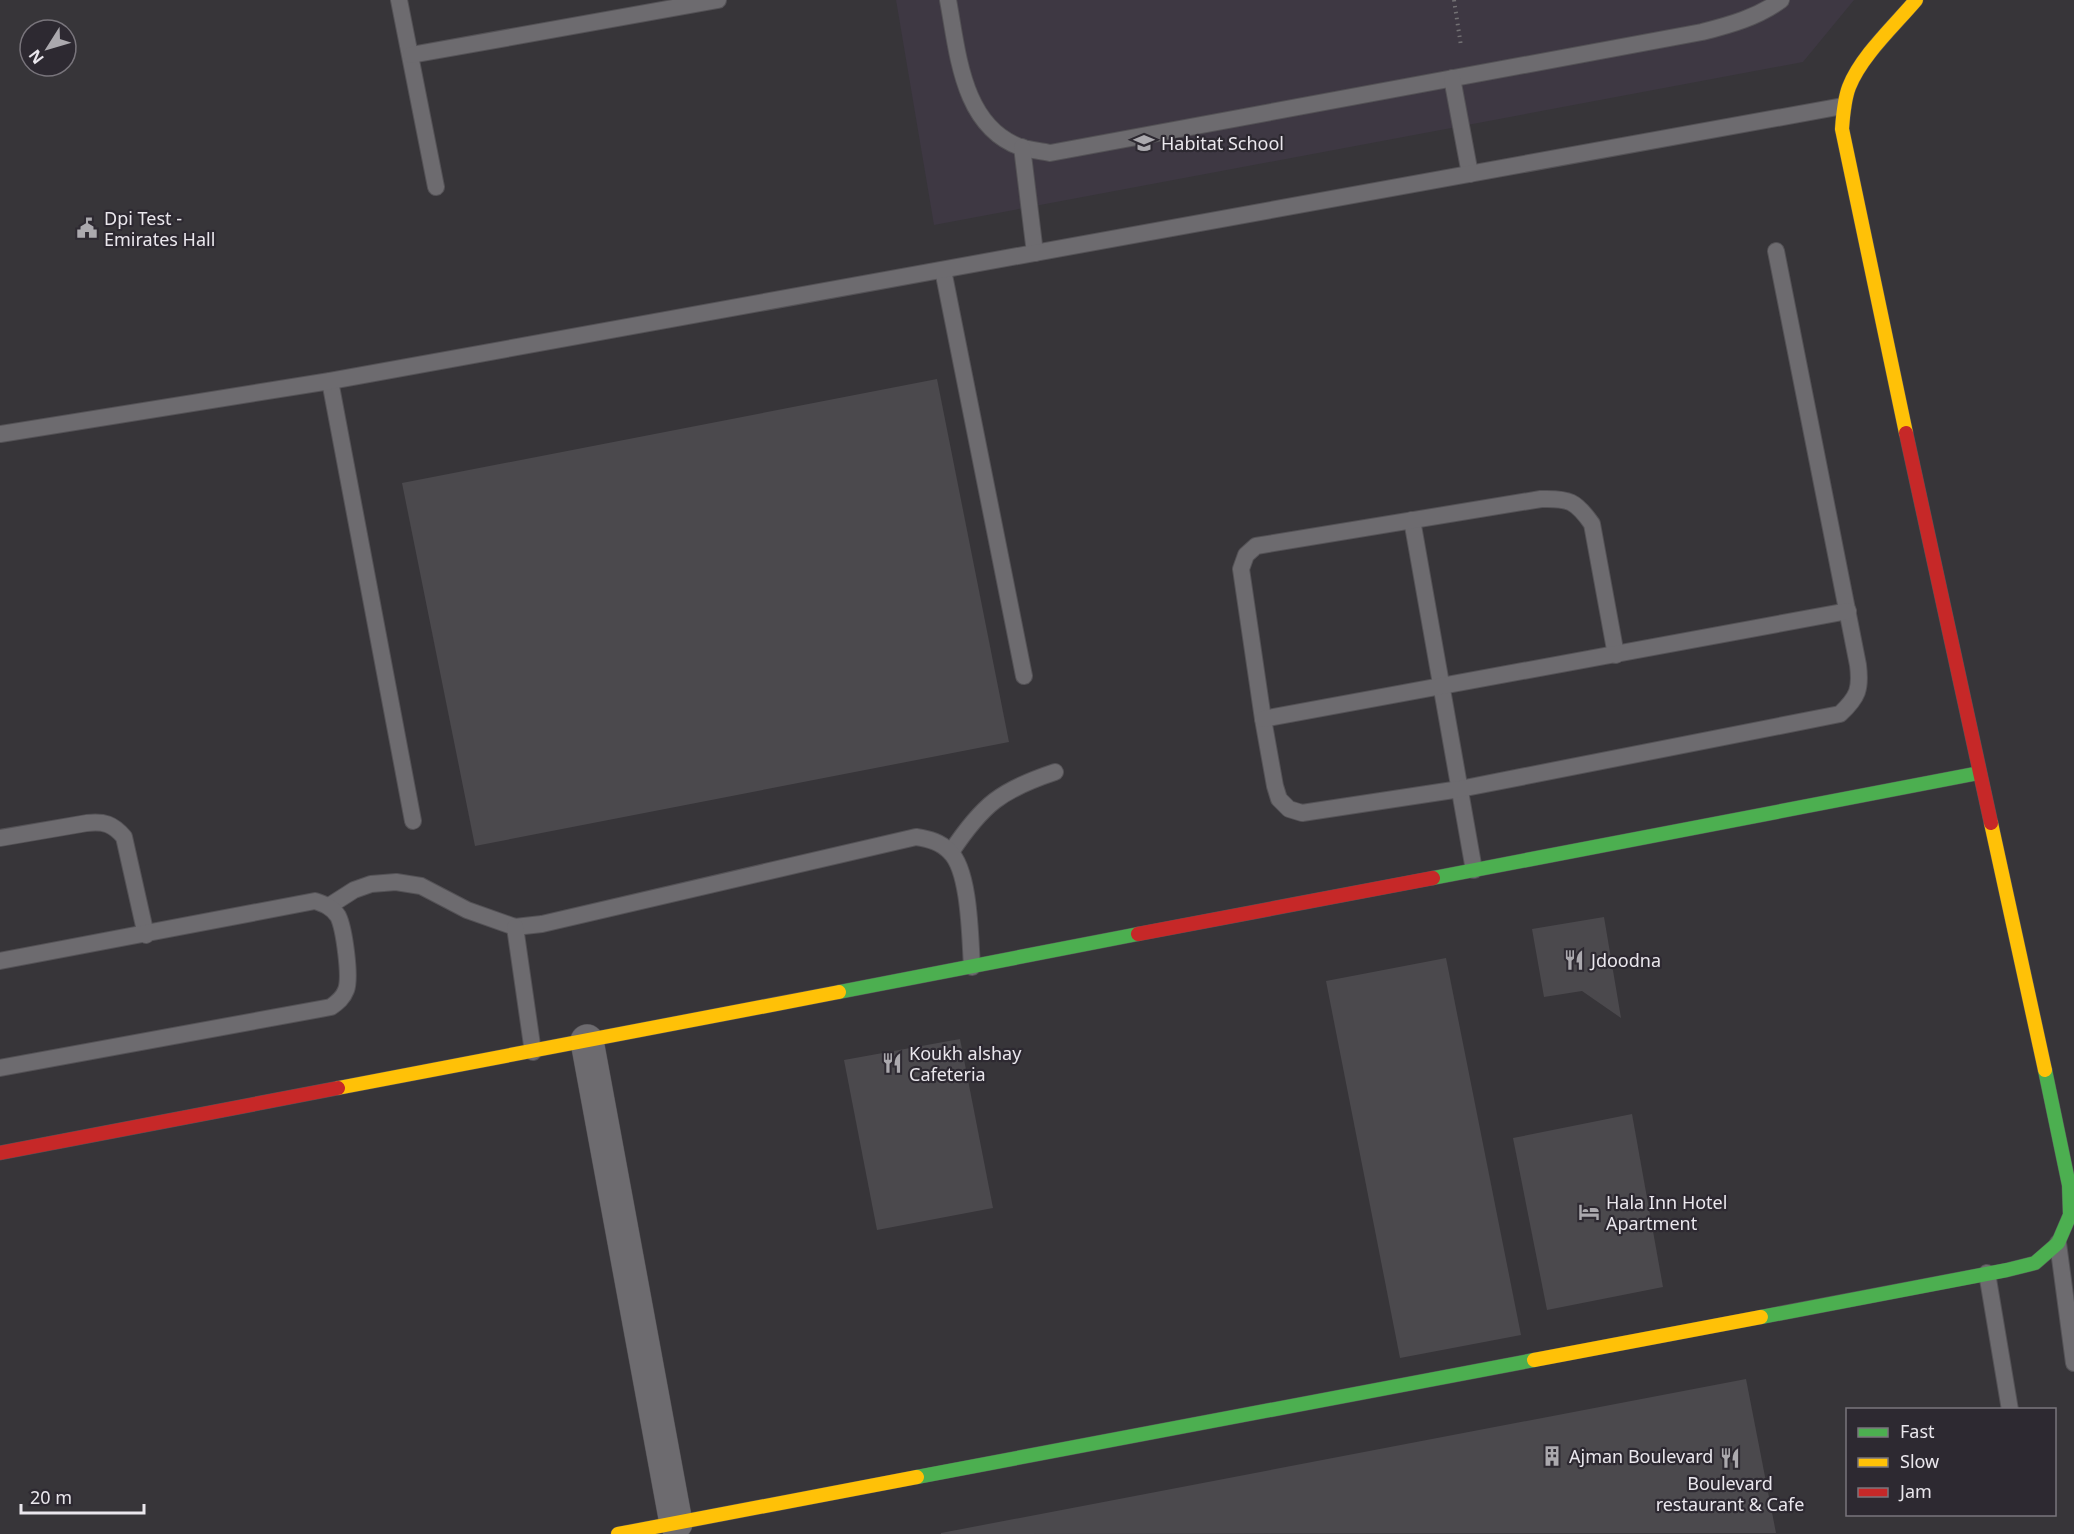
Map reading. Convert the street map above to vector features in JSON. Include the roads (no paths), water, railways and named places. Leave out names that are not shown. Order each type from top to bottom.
[{"type":"street","points":[[618,1534],[1987,1273],[2035,1263],[2058,1243],[2070,1215],[2069,1185],[1842,129],[1844,106],[1851,82],[1916,0]]},
{"type":"street","points":[[0,1153],[1979,773]]},
{"type":"street","points":[[587,1041],[676,1523]]},
{"type":"lane","points":[[399,0],[436,188]]},
{"type":"lane","points":[[411,55],[718,0]]},
{"type":"lane","points":[[948,0],[964,84],[976,110],[995,133],[1022,147],[1050,153],[1702,32],[1738,22],[1780,0]]},
{"type":"lane","points":[[1459,77],[1470,174]]},
{"type":"lane","points":[[0,434],[330,381],[1844,106]]},
{"type":"lane","points":[[1022,147],[1035,253]]},
{"type":"lane","points":[[1616,655],[1592,524],[1580,508],[1561,498],[1541,499],[1256,546],[1246,555],[1241,569],[1263,719],[1280,799],[1289,809],[1302,813],[1460,789],[1840,714],[1854,701],[1860,684],[1848,611],[1776,251]]},
{"type":"lane","points":[[943,270],[1024,676]]},
{"type":"lane","points":[[330,381],[413,821]]},
{"type":"lane","points":[[1412,520],[1474,870]]},
{"type":"lane","points":[[1263,719],[1848,611]]},
{"type":"lane","points":[[951,852],[971,822],[995,799],[1023,782],[1055,772]]},
{"type":"lane","points":[[0,838],[102,821],[115,826],[124,837],[146,935]]},
{"type":"lane","points":[[329,906],[354,890],[371,884],[396,882],[421,886],[467,910],[515,927],[542,924],[916,837],[935,841],[951,852],[961,868],[972,967]]},
{"type":"lane","points":[[0,961],[315,901],[329,906],[338,917],[348,974],[347,987],[342,999],[332,1007],[0,1068]]},
{"type":"lane","points":[[515,927],[533,1052]]},
{"type":"lane","points":[[2058,1243],[2074,1364]]},
{"type":"lane","points":[[1987,1273],[2010,1408]]},
{"type":"place","name":"Habitat School","points":[[1144,143]]},
{"type":"place","name":"Dpi Test - Emirates Hall","points":[[87,228]]},
{"type":"place","name":"Jdoodna","points":[[1574,960]]},
{"type":"place","name":"Koukh alshay Cafeteria","points":[[892,1063]]},
{"type":"place","name":"Hala Inn Hotel Apartment","points":[[1589,1212]]},
{"type":"place","name":"Ajman Boulevard","points":[[1552,1456]]},
{"type":"place","name":"Boulevard restaurant & Cafe","points":[[1730,1458]]}]
